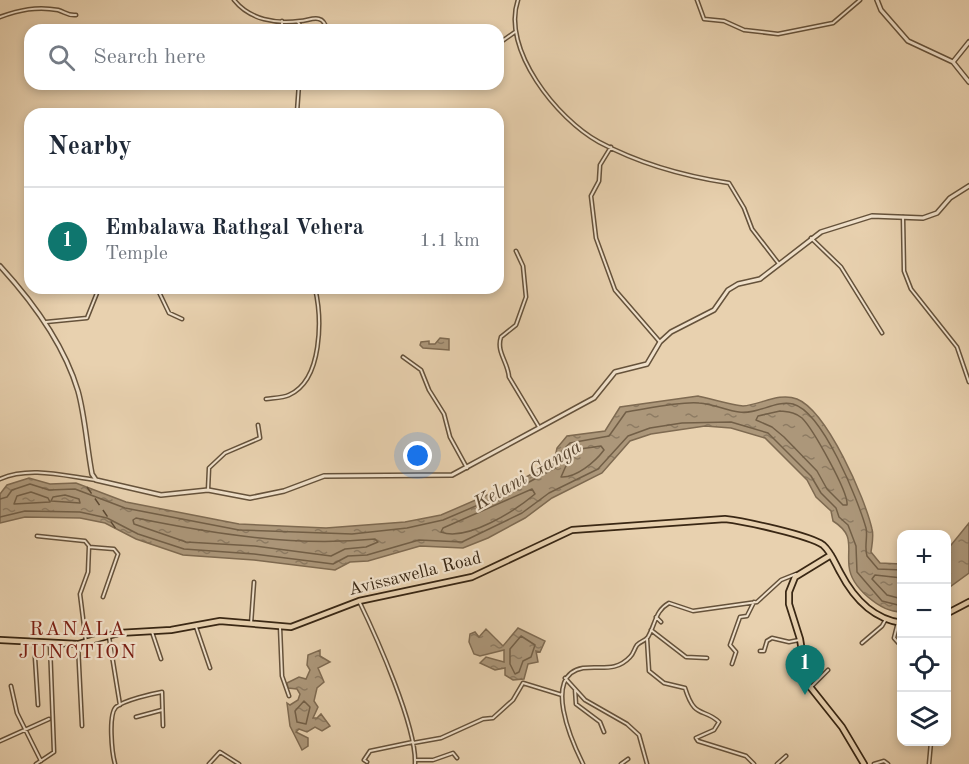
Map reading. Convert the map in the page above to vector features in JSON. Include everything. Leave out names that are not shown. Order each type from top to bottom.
[{"type":"main road","name":"Avissawella Road","points":[[0,640],[78,644],[109,635],[152,632],[220,621],[280,627],[298,625],[359,601],[472,577],[560,534],[586,528],[685,520],[741,520],[817,542],[831,555],[861,603],[886,619],[897,621]]},
{"type":"main road","points":[[831,555],[799,573],[788,597],[810,688],[842,727],[864,764]]},
{"type":"main road","points":[[951,612],[969,602]]},
{"type":"street","points":[[234,0],[246,13],[271,21],[298,22],[318,18],[323,20],[325,24]]},
{"type":"street","points":[[518,0],[514,10],[515,32],[528,69],[545,93],[583,130],[611,147],[670,172],[729,183],[744,207],[752,229],[779,264]]},
{"type":"street","points":[[697,0],[704,19],[724,21],[744,30],[778,34],[833,22],[860,0]]},
{"type":"street","points":[[877,0],[881,10],[908,41],[953,62],[969,82]]},
{"type":"street","points":[[0,17],[40,8],[59,10],[69,16],[76,15]]},
{"type":"street","points":[[504,40],[515,32]]},
{"type":"street","points":[[953,62],[969,42]]},
{"type":"street","points":[[297,108],[299,90]]},
{"type":"street","points":[[611,147],[600,165],[599,181],[591,196],[596,238],[615,290],[660,342]]},
{"type":"street","points":[[0,478],[16,472],[30,471],[96,480],[161,495],[208,490],[250,498],[284,490],[324,476],[452,475],[594,398],[615,372],[647,364],[660,342],[681,325],[693,322],[714,310],[728,290],[738,284],[760,279],[811,238],[834,226],[861,218],[884,215],[923,218],[937,213],[950,198],[969,186]]},
{"type":"street","points":[[903,218],[904,271],[911,289],[957,347],[969,382]]},
{"type":"street","points":[[811,238],[841,267],[882,333]]},
{"type":"street","points":[[516,251],[523,266],[526,297],[516,326],[501,338],[500,353],[508,368],[509,376],[539,427]]},
{"type":"street","points":[[0,266],[43,322],[67,362],[78,392],[92,474],[96,480]]},
{"type":"street","points":[[43,322],[87,318],[97,294]]},
{"type":"street","points":[[160,294],[169,313],[182,319]]},
{"type":"street","points":[[266,399],[289,395],[312,371],[317,348],[315,294]]},
{"type":"street","points":[[403,357],[421,370],[429,390],[444,414],[450,437],[467,468]]},
{"type":"street","points":[[208,490],[209,468],[225,453],[260,438],[258,425]]},
{"type":"street","points":[[37,536],[85,541],[89,547],[88,572],[80,594],[86,642]]},
{"type":"street","points":[[89,547],[117,551],[104,597]]},
{"type":"street","points":[[754,764],[746,756],[698,741],[696,738],[714,730],[719,722],[700,714],[692,705],[685,688],[664,683],[649,671],[647,639],[659,609],[669,603],[693,611],[754,602],[760,600],[781,580],[799,573]]},
{"type":"street","points":[[251,624],[254,582]]},
{"type":"street","points":[[359,601],[403,707],[416,762],[433,760],[453,753],[457,758]]},
{"type":"street","points":[[732,664],[736,652],[730,645],[733,632],[740,617],[747,616],[754,602]]},
{"type":"street","points":[[656,617],[661,622]]},
{"type":"street","points":[[862,643],[886,619]]},
{"type":"street","points":[[195,624],[210,668]]},
{"type":"street","points":[[280,627],[282,676],[289,696]]},
{"type":"street","points":[[651,630],[686,657],[707,658]]},
{"type":"street","points":[[152,632],[160,659]]},
{"type":"street","points":[[109,635],[120,705]]},
{"type":"street","points":[[760,651],[765,651],[767,641],[772,638],[789,642],[800,639]]},
{"type":"street","points":[[583,764],[567,729],[562,695],[565,678],[574,670],[612,668],[621,664],[634,653],[637,645],[647,639]]},
{"type":"street","points":[[34,642],[38,705]]},
{"type":"street","points":[[36,764],[54,752],[50,644]]},
{"type":"street","points":[[78,644],[82,726]]},
{"type":"street","points":[[810,688],[828,670]]},
{"type":"street","points":[[565,678],[585,700],[627,724],[639,735],[647,764]]},
{"type":"street","points":[[367,762],[364,760],[370,751],[441,738],[483,719],[493,718],[513,700],[522,683],[562,695]]},
{"type":"street","points":[[11,686],[17,713],[41,761]]},
{"type":"street","points":[[575,689],[576,704],[600,722],[604,732]]},
{"type":"street","points":[[115,764],[112,714],[120,705],[162,692],[163,726]]},
{"type":"street","points":[[136,717],[162,710]]},
{"type":"street","points":[[0,741],[51,718]]},
{"type":"street","points":[[929,764],[931,746]]},
{"type":"street","points":[[209,764],[221,752],[239,764]]},
{"type":"street","points":[[777,764],[786,756]]},
{"type":"street","points":[[621,764],[628,759]]},
{"type":"street","points":[[874,764],[881,761],[888,764]]},
{"type":"water","points":[[440,338],[449,339],[449,350],[423,348],[420,345],[421,342],[429,341],[429,344],[435,344]]},
{"type":"water","name":"Kelani Ganga","points":[[698,396],[743,406],[790,397],[809,407],[832,437],[862,497],[872,529],[871,552],[880,563],[897,564],[897,612],[876,603],[855,582],[849,566],[847,536],[833,521],[831,511],[816,497],[807,480],[765,438],[731,428],[705,426],[651,434],[630,441],[602,473],[552,498],[525,518],[488,538],[463,548],[420,546],[368,561],[350,562],[335,570],[254,560],[183,555],[136,539],[105,523],[80,518],[25,517],[0,523],[0,494],[7,485],[29,478],[50,484],[76,483],[126,502],[239,524],[326,528],[405,522],[441,515],[515,483],[554,462],[557,448],[567,436],[605,431],[620,407]]},
{"type":"water","points":[[969,523],[969,573],[951,586],[951,584],[951,545]]},
{"type":"water","points":[[518,628],[545,641],[540,652],[536,651],[538,662],[528,664],[524,679],[513,680],[505,675],[505,668],[495,670],[480,663],[486,657],[504,662],[504,650],[480,656],[474,654],[469,642],[470,634],[475,632],[479,637],[486,629],[503,646]]},
{"type":"water","points":[[320,650],[320,656],[330,662],[318,668],[324,682],[317,688],[314,701],[318,707],[313,718],[321,714],[330,726],[322,731],[315,727],[307,732],[299,729],[296,732],[308,738],[308,746],[302,750],[290,726],[287,703],[290,705],[298,700],[300,694],[297,689],[288,688],[287,683],[299,677],[306,679],[310,670],[307,665],[308,655]]},
{"type":"ferry route","points":[[87,487],[116,529]]},
{"type":"place","name":"Embalawa Rathgal Vehera","points":[[805,695]]},
{"type":"district","name":"RANALA JUNCTION","points":[[78,642]]}]
